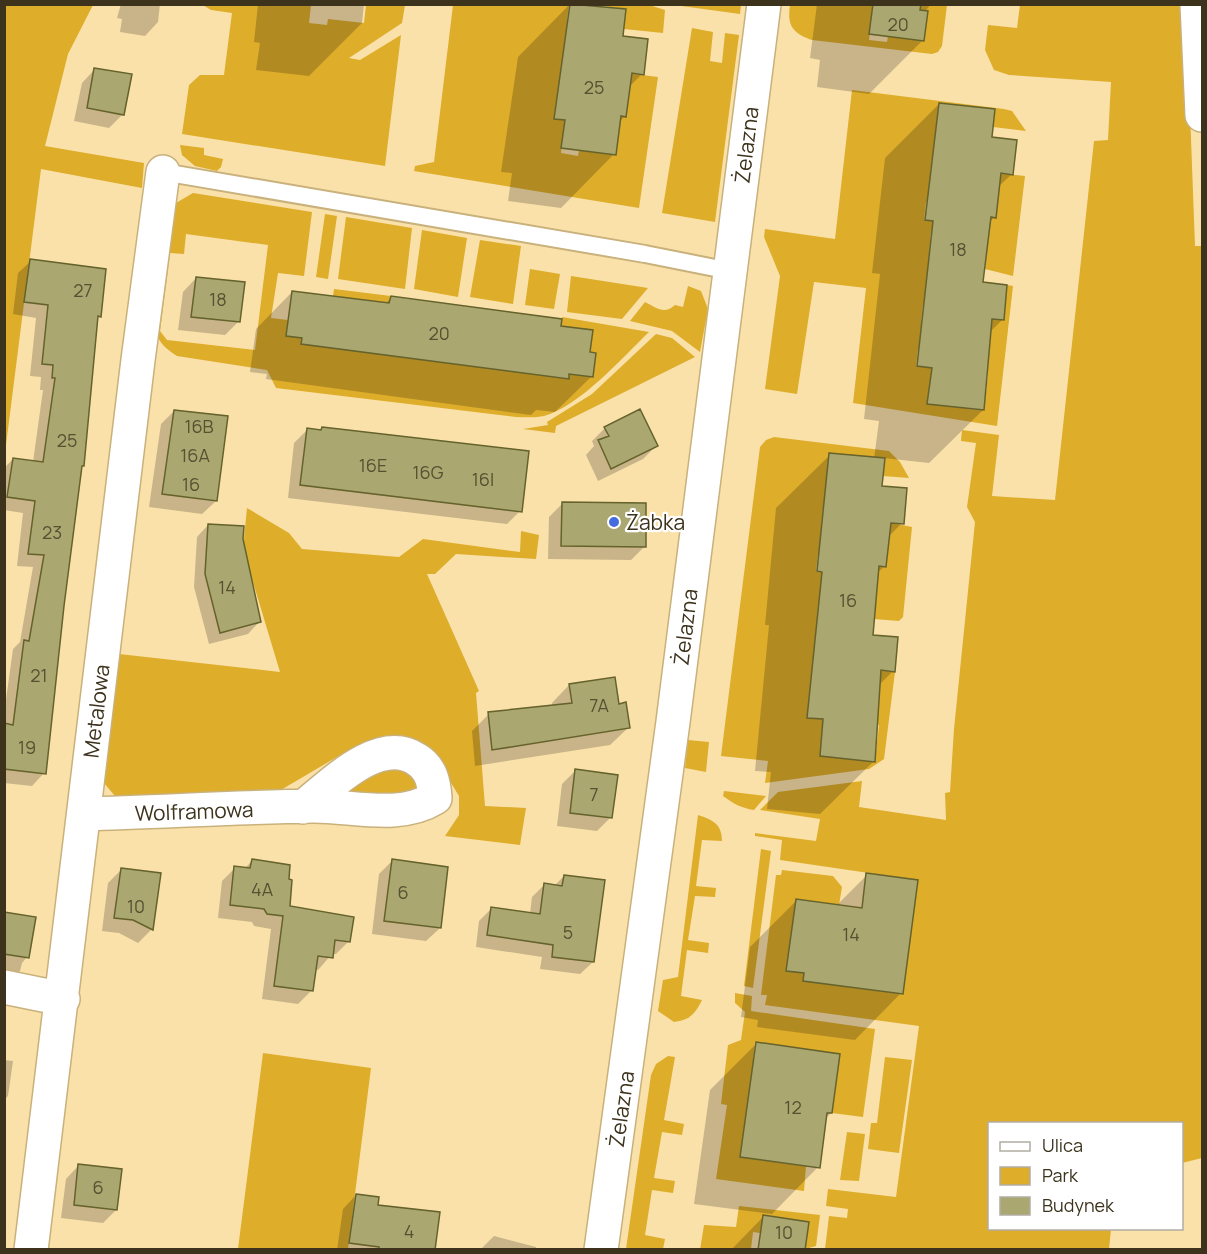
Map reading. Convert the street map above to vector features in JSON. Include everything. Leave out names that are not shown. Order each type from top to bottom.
[{"type":"street","name":"Żelazna","points":[[602,1250],[667,772],[764,4]]},
{"type":"street","points":[[1197,4],[1203,115]]},
{"type":"street","name":"Metalowa","points":[[31,1250],[164,172]]},
{"type":"street","name":"Wolframowa","points":[[84,814],[303,807]]},
{"type":"street","points":[[4,987],[63,999]]},
{"type":"lane","points":[[164,172],[645,254],[730,271]]},
{"type":"green space","points":[[5,4],[93,5],[68,54],[45,146],[144,163],[142,188],[41,169],[5,453]]},
{"type":"green space","points":[[741,4],[740,14],[674,5]]},
{"type":"green space","points":[[203,5],[311,5],[309,23],[327,25],[328,19],[364,23],[366,5],[405,5],[402,23],[349,58],[360,60],[401,35],[385,166],[182,134],[189,85],[200,75],[224,75],[232,13],[211,10]]},
{"type":"green space","points":[[453,5],[569,5],[567,20],[573,21],[560,75],[562,101],[556,101],[554,118],[565,120],[561,153],[578,156],[579,150],[612,115],[626,117],[626,73],[658,77],[639,208],[414,171],[415,166],[434,162]]},
{"type":"green space","points":[[594,5],[649,5],[665,10],[663,33],[624,29],[626,9]]},
{"type":"green space","points":[[790,5],[873,6],[869,40],[887,42],[888,36],[924,41],[928,12],[920,11],[921,5],[947,5],[942,46],[938,52],[932,54],[812,40],[792,27],[789,18]]},
{"type":"green space","points":[[1020,5],[1186,5],[1195,246],[1202,246],[1202,1158],[1183,1163],[1183,1122],[988,1122],[988,1230],[1111,1230],[1109,1249],[825,1249],[829,1216],[847,1218],[848,1209],[826,1206],[828,1189],[896,1197],[919,1026],[765,1005],[767,995],[761,995],[776,875],[781,875],[782,870],[833,876],[842,887],[839,905],[796,899],[787,971],[804,973],[803,981],[902,994],[917,880],[780,860],[782,840],[755,836],[755,833],[816,841],[820,819],[760,810],[778,792],[862,781],[859,807],[946,820],[945,793],[950,792],[954,729],[975,522],[967,507],[976,443],[961,441],[962,430],[999,435],[992,496],[1055,500],[1094,141],[1108,140],[1111,82],[1009,75],[994,70],[985,50],[988,25],[1017,28]]},
{"type":"green space","points":[[692,28],[713,32],[710,61],[722,63],[725,33],[739,35],[715,222],[662,213]]},
{"type":"green space","points":[[852,90],[1004,109],[1012,111],[1026,131],[993,127],[995,109],[939,103],[937,120],[942,121],[938,158],[932,158],[930,175],[935,176],[932,203],[926,202],[924,220],[938,221],[931,231],[928,266],[933,267],[928,304],[923,304],[921,321],[926,322],[923,349],[918,349],[916,366],[932,368],[928,404],[945,406],[967,403],[967,409],[984,410],[988,374],[974,372],[987,318],[1004,320],[1007,285],[1013,286],[997,426],[853,403],[866,288],[814,282],[797,394],[765,389],[780,276],[764,237],[765,229],[835,239]]},
{"type":"green space","points":[[180,145],[204,148],[204,155],[223,159],[221,167],[217,171],[195,166],[182,155]]},
{"type":"green space","points":[[996,173],[1025,176],[1013,276],[985,269],[989,228],[982,216],[996,217],[998,200]]},
{"type":"green space","points":[[193,193],[312,212],[304,276],[278,273],[271,318],[288,320],[286,336],[302,338],[301,343],[531,374],[547,371],[547,376],[569,379],[569,374],[590,352],[592,330],[561,326],[562,317],[649,332],[586,392],[558,411],[541,417],[516,417],[276,388],[267,370],[177,356],[159,340],[156,326],[176,203]],"holes":[[[186,234],[268,245],[255,350],[167,340],[160,331],[170,253],[184,254]]]},
{"type":"green space","points":[[325,214],[337,216],[328,279],[316,277]]},
{"type":"green space","points":[[346,217],[412,228],[405,289],[338,279]]},
{"type":"green space","points":[[422,230],[467,238],[458,297],[414,289]]},
{"type":"green space","points":[[480,240],[521,246],[513,304],[470,297]]},
{"type":"green space","points":[[530,269],[560,274],[554,309],[525,305]]},
{"type":"green space","points":[[571,276],[648,288],[622,319],[567,312]]},
{"type":"green space","points":[[688,286],[701,291],[708,309],[700,352],[672,331],[630,321],[645,302],[664,310],[675,305],[683,307]]},
{"type":"green space","points":[[334,289],[391,296],[390,303],[333,296]]},
{"type":"green space","points":[[656,334],[672,338],[695,357],[556,426],[555,433],[523,429],[548,425],[547,422],[592,394]]},
{"type":"green space","points":[[774,437],[889,451],[900,462],[909,478],[883,476],[885,458],[828,508],[823,508],[821,526],[827,526],[824,553],[818,553],[816,571],[828,573],[827,582],[821,582],[814,700],[809,699],[807,717],[823,719],[820,756],[875,761],[879,725],[867,723],[879,670],[895,672],[884,759],[869,769],[765,783],[768,761],[721,756],[760,447],[766,440]]},
{"type":"green space","points":[[247,508],[289,533],[302,549],[399,557],[423,539],[520,552],[521,531],[539,535],[536,559],[456,554],[435,574],[427,574],[479,691],[476,693],[485,806],[526,808],[520,845],[445,836],[459,815],[459,796],[437,760],[375,745],[342,754],[274,794],[137,804],[115,796],[104,783],[119,654],[280,672],[243,549]]},
{"type":"green space","points":[[887,522],[912,527],[903,617],[899,621],[874,619],[878,579],[873,565],[886,566]]},
{"type":"green space","points":[[688,740],[709,742],[706,772],[685,768]]},
{"type":"green space","points":[[366,768],[416,768],[423,784],[401,801],[334,790]]},
{"type":"green space","points":[[724,791],[766,796],[754,810],[741,807],[723,796]]},
{"type":"green space","points":[[698,815],[716,824],[722,835],[722,841],[702,840],[696,886],[716,888],[715,897],[695,896],[688,940],[709,943],[708,953],[687,950],[681,996],[702,1000],[691,1015],[684,1020],[674,1022],[658,1011],[663,980],[678,977]]},
{"type":"green space","points":[[761,849],[771,851],[753,988],[744,986]]},
{"type":"green space","points":[[735,993],[752,996],[751,1011],[875,1029],[863,1117],[832,1113],[840,1054],[755,1042],[753,1061],[760,1062],[752,1072],[740,1157],[806,1166],[804,1191],[716,1179],[727,1105],[721,1104],[728,1045],[741,1040],[745,1012],[735,1003]]},
{"type":"green space","points":[[263,1053],[371,1068],[348,1249],[238,1249]]},
{"type":"green space","points":[[668,1056],[675,1057],[664,1120],[684,1124],[682,1135],[662,1132],[654,1178],[675,1181],[673,1193],[652,1190],[645,1235],[665,1239],[663,1249],[626,1249],[651,1075],[656,1064]]},
{"type":"green space","points":[[885,1057],[912,1060],[899,1153],[868,1149],[871,1123],[877,1123]]},
{"type":"green space","points":[[847,1132],[865,1134],[859,1181],[840,1180]]},
{"type":"green space","points":[[739,1206],[820,1215],[816,1246],[805,1249],[809,1222],[763,1215],[760,1233],[753,1232],[751,1249],[700,1250],[704,1225],[736,1227]]},
{"type":"building","points":[[570,4],[626,9],[623,36],[648,39],[644,75],[632,73],[626,117],[621,116],[616,155],[561,148],[565,120],[554,119]]},
{"type":"building","points":[[873,4],[921,4],[920,10],[928,11],[924,41],[869,34]]},
{"type":"building","points":[[94,68],[132,74],[124,115],[87,108]]},
{"type":"building","points":[[939,103],[995,109],[992,137],[1017,140],[1013,175],[1001,173],[996,218],[991,217],[983,282],[1007,285],[1004,320],[992,319],[984,410],[927,404],[932,368],[917,366],[933,221],[925,220]]},
{"type":"building","points":[[30,259],[106,269],[101,317],[98,316],[84,466],[82,466],[64,606],[46,774],[4,769],[4,723],[13,725],[24,640],[29,641],[44,555],[28,554],[35,501],[7,497],[13,458],[43,462],[55,378],[52,378],[53,365],[42,364],[48,305],[24,302]]},
{"type":"building","points":[[196,277],[245,282],[240,322],[191,317]]},
{"type":"building","points":[[292,291],[389,303],[391,296],[562,319],[561,326],[593,330],[590,352],[596,353],[593,377],[569,374],[569,379],[301,344],[302,338],[286,336]]},
{"type":"building","points":[[640,409],[658,446],[611,469],[598,440],[609,436],[604,427]]},
{"type":"building","points":[[174,410],[228,416],[217,501],[162,494]]},
{"type":"building","points":[[322,427],[529,451],[522,512],[300,485],[307,428],[321,430]]},
{"type":"building","points":[[829,453],[885,458],[882,486],[907,488],[904,524],[891,523],[886,567],[879,566],[873,635],[898,637],[895,672],[881,670],[875,762],[820,756],[823,719],[807,718],[822,572],[817,571]]},
{"type":"building","points":[[562,502],[646,503],[646,547],[561,546]]},
{"type":"building","points":[[208,524],[244,526],[243,539],[261,622],[220,633],[205,574]]},
{"type":"building","points":[[615,677],[619,704],[626,702],[630,728],[492,750],[488,712],[572,703],[569,684]]},
{"type":"building","points":[[575,769],[618,775],[612,818],[570,813]]},
{"type":"building","points":[[252,859],[290,865],[289,879],[292,880],[290,906],[354,917],[350,942],[335,940],[333,958],[318,956],[313,991],[274,986],[283,916],[267,914],[264,909],[230,905],[234,866],[250,868]]},
{"type":"building","points":[[392,859],[448,867],[441,928],[384,921]]},
{"type":"building","points":[[121,868],[161,873],[153,930],[133,920],[114,918]]},
{"type":"building","points":[[866,873],[918,880],[903,994],[803,981],[804,973],[786,971],[796,899],[862,908]]},
{"type":"building","points":[[564,875],[605,880],[594,962],[552,957],[553,945],[487,935],[491,907],[540,914],[544,883],[562,886]]},
{"type":"building","points":[[4,912],[36,917],[29,958],[4,954]]},
{"type":"building","points":[[756,1042],[840,1054],[832,1113],[827,1113],[820,1168],[740,1157]]},
{"type":"building","points":[[78,1164],[122,1169],[117,1210],[74,1205]]},
{"type":"building","points":[[356,1194],[379,1197],[378,1205],[440,1212],[435,1250],[379,1250],[379,1247],[349,1243]]},
{"type":"building","points":[[763,1215],[809,1222],[805,1250],[758,1250]]},
{"type":"place","name":"Żabka","points":[[614,522]]}]
